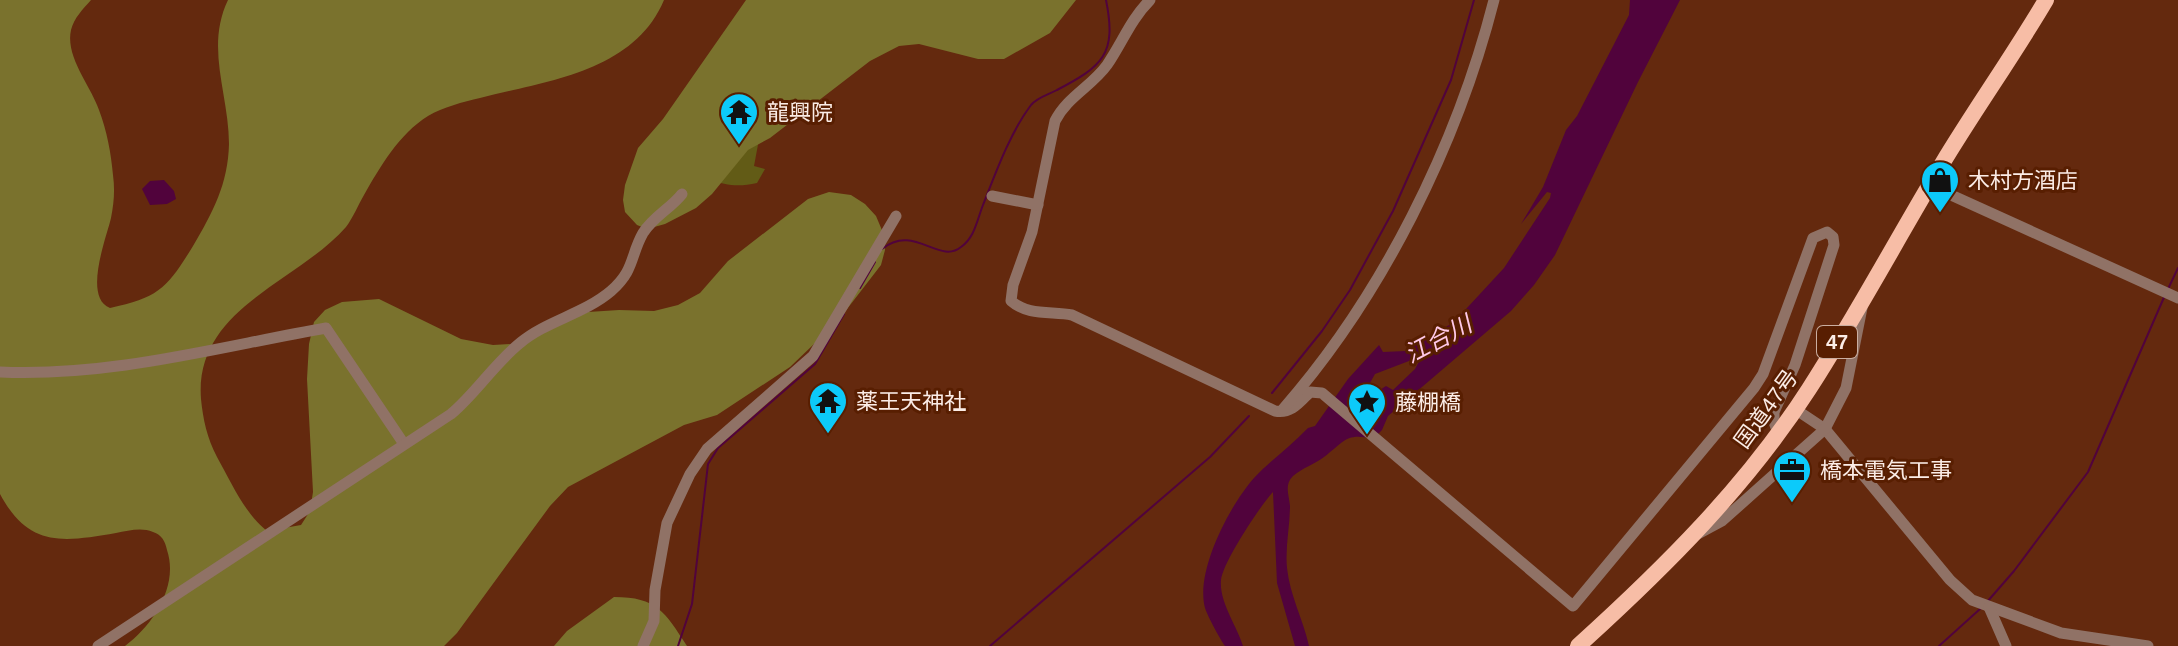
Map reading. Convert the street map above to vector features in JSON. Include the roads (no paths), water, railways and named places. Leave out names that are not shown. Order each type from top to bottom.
[{"type":"highway","name":"国道47号","points":[[1578,646],[1656,576],[1720,507],[1778,433],[2046,0]]},
{"type":"street","points":[[1150,0],[1129,26],[1106,67],[1062,107],[1055,121],[1032,232],[1013,285],[1011,301],[1016,305],[1038,312],[1072,315],[1280,412],[1293,409],[1310,392],[1322,393],[1570,606],[1576,604],[1754,388],[1763,374],[1813,238],[1827,232],[1833,237],[1834,245],[1795,365],[1774,412],[1778,433]]},
{"type":"street","points":[[1280,412],[1349,322],[1399,239],[1455,120],[1494,0]]},
{"type":"street","points":[[1929,185],[2170,295]]},
{"type":"street","points":[[98,646],[465,403],[526,338],[610,291],[629,272],[642,234],[657,214],[671,206],[682,194]]},
{"type":"street","points":[[992,196],[1038,205]]},
{"type":"street","points":[[643,646],[654,621],[655,590],[667,523],[690,474],[707,449],[813,356],[896,216]]},
{"type":"street","points":[[1692,537],[1722,521],[1825,429],[1846,388],[1863,300]]},
{"type":"street","points":[[0,372],[60,372],[183,358],[326,328],[404,444]]},
{"type":"street","points":[[1795,409],[1825,429],[1950,580],[1972,600],[2061,633],[2117,644],[2148,646]]},
{"type":"street","points":[[1985,606],[2006,646]]},
{"type":"water","name":"江合川","points":[[1630,0],[1680,0],[1555,255],[1534,285],[1511,311],[1388,416],[1382,430],[1373,439],[1357,437],[1346,440],[1290,479],[1287,568],[1309,646],[1295,646],[1277,583],[1273,492],[1243,534],[1223,572],[1223,597],[1243,646],[1225,646],[1206,612],[1203,593],[1210,558],[1235,504],[1261,471],[1308,428],[1315,426],[1348,379],[1379,345],[1383,352],[1406,351],[1454,322],[1504,268],[1550,198],[1551,193],[1547,192],[1521,224],[1543,187],[1566,130],[1577,116],[1629,15]],"holes":[[[1422,356],[1415,369],[1393,390],[1386,386],[1375,393],[1369,391],[1368,396],[1360,399],[1356,394],[1366,390],[1375,374]]]},
{"type":"water","points":[[164,180],[174,191],[176,199],[167,204],[150,205],[142,189],[150,181]]},
{"type":"waterway","points":[[882,249],[905,240],[944,251],[953,251],[966,243],[1010,140],[1031,105],[1086,73],[1103,56],[1109,33],[1106,0]]},
{"type":"waterway","points":[[1272,393],[1322,331],[1350,290],[1393,211],[1451,80],[1474,0]]},
{"type":"waterway","points":[[860,288],[875,262]]},
{"type":"waterway","points":[[2168,289],[2178,268]]},
{"type":"waterway","points":[[1987,602],[2088,472],[2165,295]]},
{"type":"waterway","points":[[678,646],[692,604],[708,464],[718,448],[815,364],[844,314]]},
{"type":"waterway","points":[[990,646],[1210,457],[1249,416]]},
{"type":"waterway","points":[[1939,646],[1980,609]]},
{"type":"place","name":"龍興院","points":[[739,146]]},
{"type":"place","name":"木村方酒店","points":[[1940,214]]},
{"type":"place","name":"薬王天神社","points":[[828,435]]},
{"type":"place","name":"藤棚橋","points":[[1367,436]]},
{"type":"place","name":"橋本電気工事","points":[[1792,504]]}]
